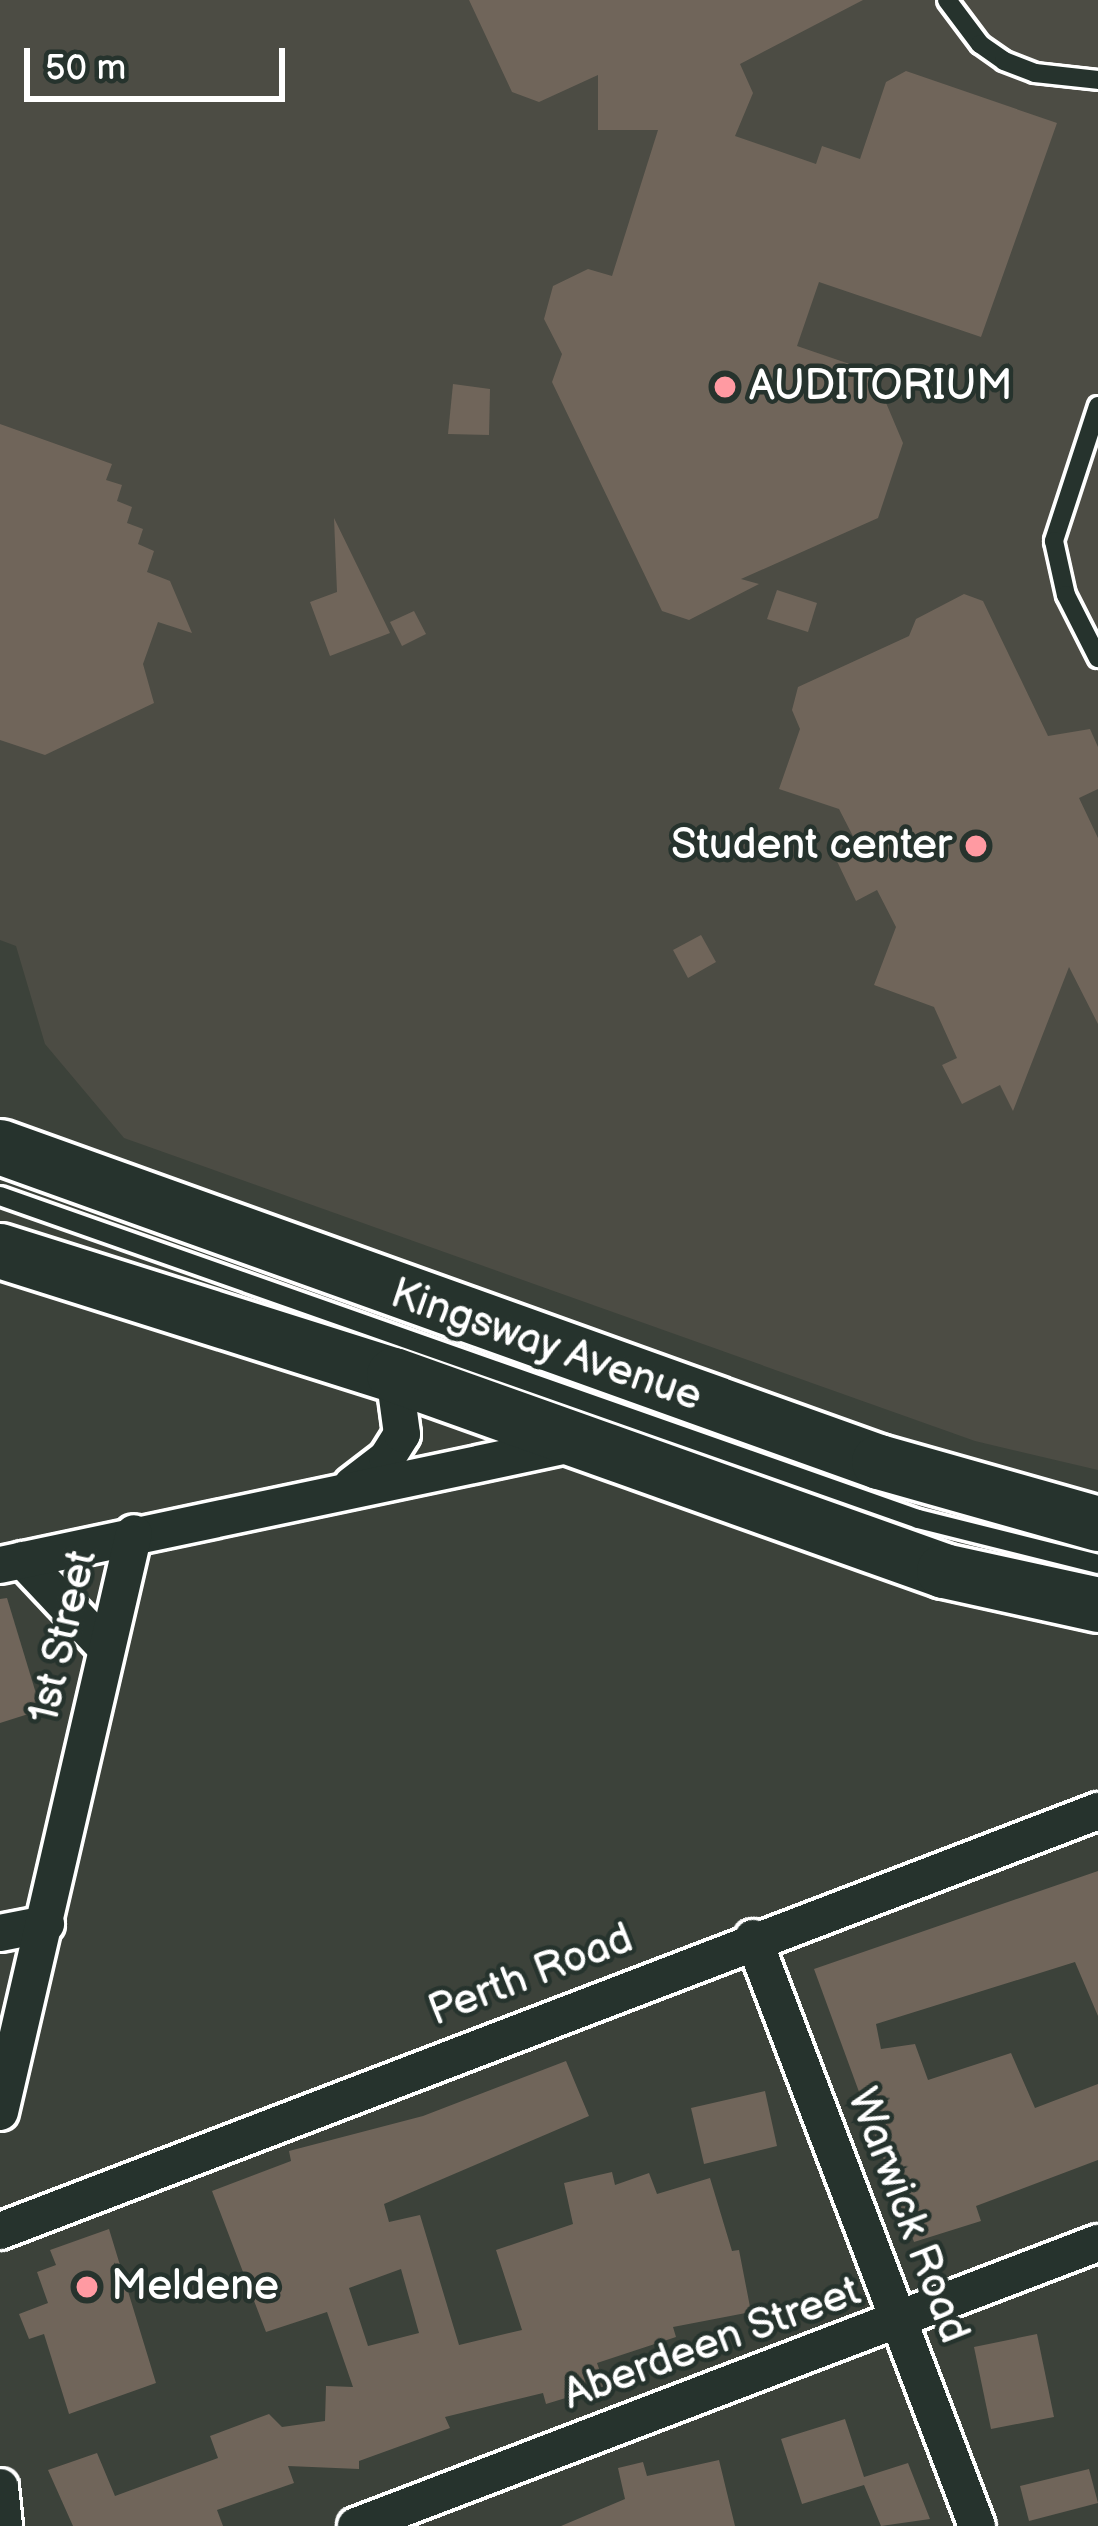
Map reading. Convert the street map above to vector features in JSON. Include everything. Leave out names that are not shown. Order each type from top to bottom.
[{"type":"main road","name":"Kingsway Avenue","points":[[2,1156],[879,1462],[1098,1524]]},
{"type":"main road","name":"Kingsway Avenue","points":[[0,1251],[394,1375],[944,1571],[1098,1605]]},
{"type":"street","points":[[352,1485],[387,1458],[402,1434],[394,1375]]},
{"type":"street","points":[[12,1563],[352,1485],[577,1444]]},
{"type":"street","name":"1st Street","points":[[0,2112],[134,1533]]},
{"type":"street","points":[[12,1563],[106,1648]]},
{"type":"street","name":"Perth Road","points":[[0,2231],[753,1937],[1098,1811]]},
{"type":"street","points":[[0,1934],[46,1924]]},
{"type":"street","name":"Warwick Road","points":[[753,1937],[977,2526]]},
{"type":"street","name":"Aberdeen Street","points":[[356,2526],[1098,2243]]},
{"type":"street","points":[[0,2487],[4,2526]]},
{"type":"lane","points":[[947,0],[980,44],[1004,61],[1051,76],[1098,80]]},
{"type":"lane","points":[[1098,406],[1054,542],[1066,595],[1098,658]]},
{"type":"lane","points":[[2,1156],[918,1519],[1098,1564]]},
{"type":"shaded area","points":[[0,0],[1098,0],[1098,1470],[975,1441],[124,1138],[45,1044],[16,946],[0,940]]},
{"type":"building","points":[[469,0],[863,0],[740,64],[753,93],[735,136],[816,164],[822,146],[860,159],[886,82],[906,71],[1057,123],[981,337],[819,282],[797,346],[873,372],[903,443],[878,518],[741,579],[759,584],[689,620],[662,611],[552,382],[562,354],[544,319],[553,286],[588,269],[612,276],[658,130],[598,130],[598,75],[539,102],[512,92]]},
{"type":"building","points":[[453,384],[490,389],[489,435],[448,434]]},
{"type":"building","points":[[0,424],[112,464],[106,480],[122,485],[117,501],[132,507],[127,523],[143,529],[138,544],[154,551],[147,572],[170,581],[192,633],[158,622],[143,664],[154,703],[45,755],[0,740]]},
{"type":"building","points":[[334,518],[390,633],[330,656],[310,602],[337,592]]},
{"type":"building","points":[[777,590],[817,603],[808,632],[767,619]]},
{"type":"building","points":[[964,594],[983,601],[1048,736],[1090,729],[1098,747],[1098,789],[1079,798],[1098,838],[1098,1024],[1069,967],[1013,1111],[1000,1085],[962,1104],[942,1065],[957,1058],[934,1007],[874,985],[896,927],[877,890],[856,901],[835,857],[858,846],[839,809],[779,789],[800,729],[792,710],[798,687],[909,636],[916,619]]},
{"type":"building","points":[[414,611],[426,634],[402,646],[390,622]]},
{"type":"building","points":[[701,935],[716,962],[688,978],[673,950]]},
{"type":"building","points":[[7,1598],[41,1710],[0,1723],[0,1599]]},
{"type":"building","points":[[1098,1871],[1098,2016],[1075,1962],[876,2024],[881,2049],[915,2044],[928,2080],[1011,2053],[1035,2108],[1098,2084],[1098,2160],[976,2206],[981,2221],[914,2242],[814,1969]]},
{"type":"building","points":[[566,2061],[589,2116],[384,2204],[389,2222],[420,2215],[459,2345],[522,2330],[496,2250],[573,2224],[564,2183],[612,2172],[615,2185],[649,2173],[657,2194],[710,2178],[732,2251],[739,2250],[751,2312],[673,2327],[676,2337],[597,2363],[605,2386],[546,2404],[543,2393],[445,2417],[450,2428],[359,2461],[359,2469],[288,2466],[294,2483],[217,2510],[223,2526],[73,2526],[48,2470],[97,2453],[115,2496],[218,2458],[210,2436],[269,2414],[282,2427],[325,2421],[326,2386],[353,2387],[327,2312],[266,2332],[212,2191],[291,2161],[289,2151],[423,2116]],"holes":[[[401,2269],[419,2333],[368,2346],[349,2288]]]},
{"type":"building","points":[[765,2091],[777,2146],[704,2164],[691,2108]]},
{"type":"building","points":[[109,2229],[156,2383],[69,2414],[44,2334],[29,2339],[19,2314],[48,2303],[37,2272],[56,2265],[50,2250]]},
{"type":"building","points":[[1037,2334],[1054,2417],[991,2429],[974,2347]]},
{"type":"building","points":[[845,2419],[864,2477],[908,2463],[930,2519],[881,2526],[864,2485],[802,2504],[781,2439]]},
{"type":"building","points":[[719,2460],[735,2526],[561,2526],[625,2499],[618,2468],[643,2462],[647,2476]]},
{"type":"building","points":[[1089,2469],[1098,2503],[1029,2521],[1020,2486]]},
{"type":"place","name":"AUDITORIUM","points":[[725,387]]},
{"type":"place","name":"Student center","points":[[976,846]]},
{"type":"place","name":"Meldene","points":[[87,2287]]}]
